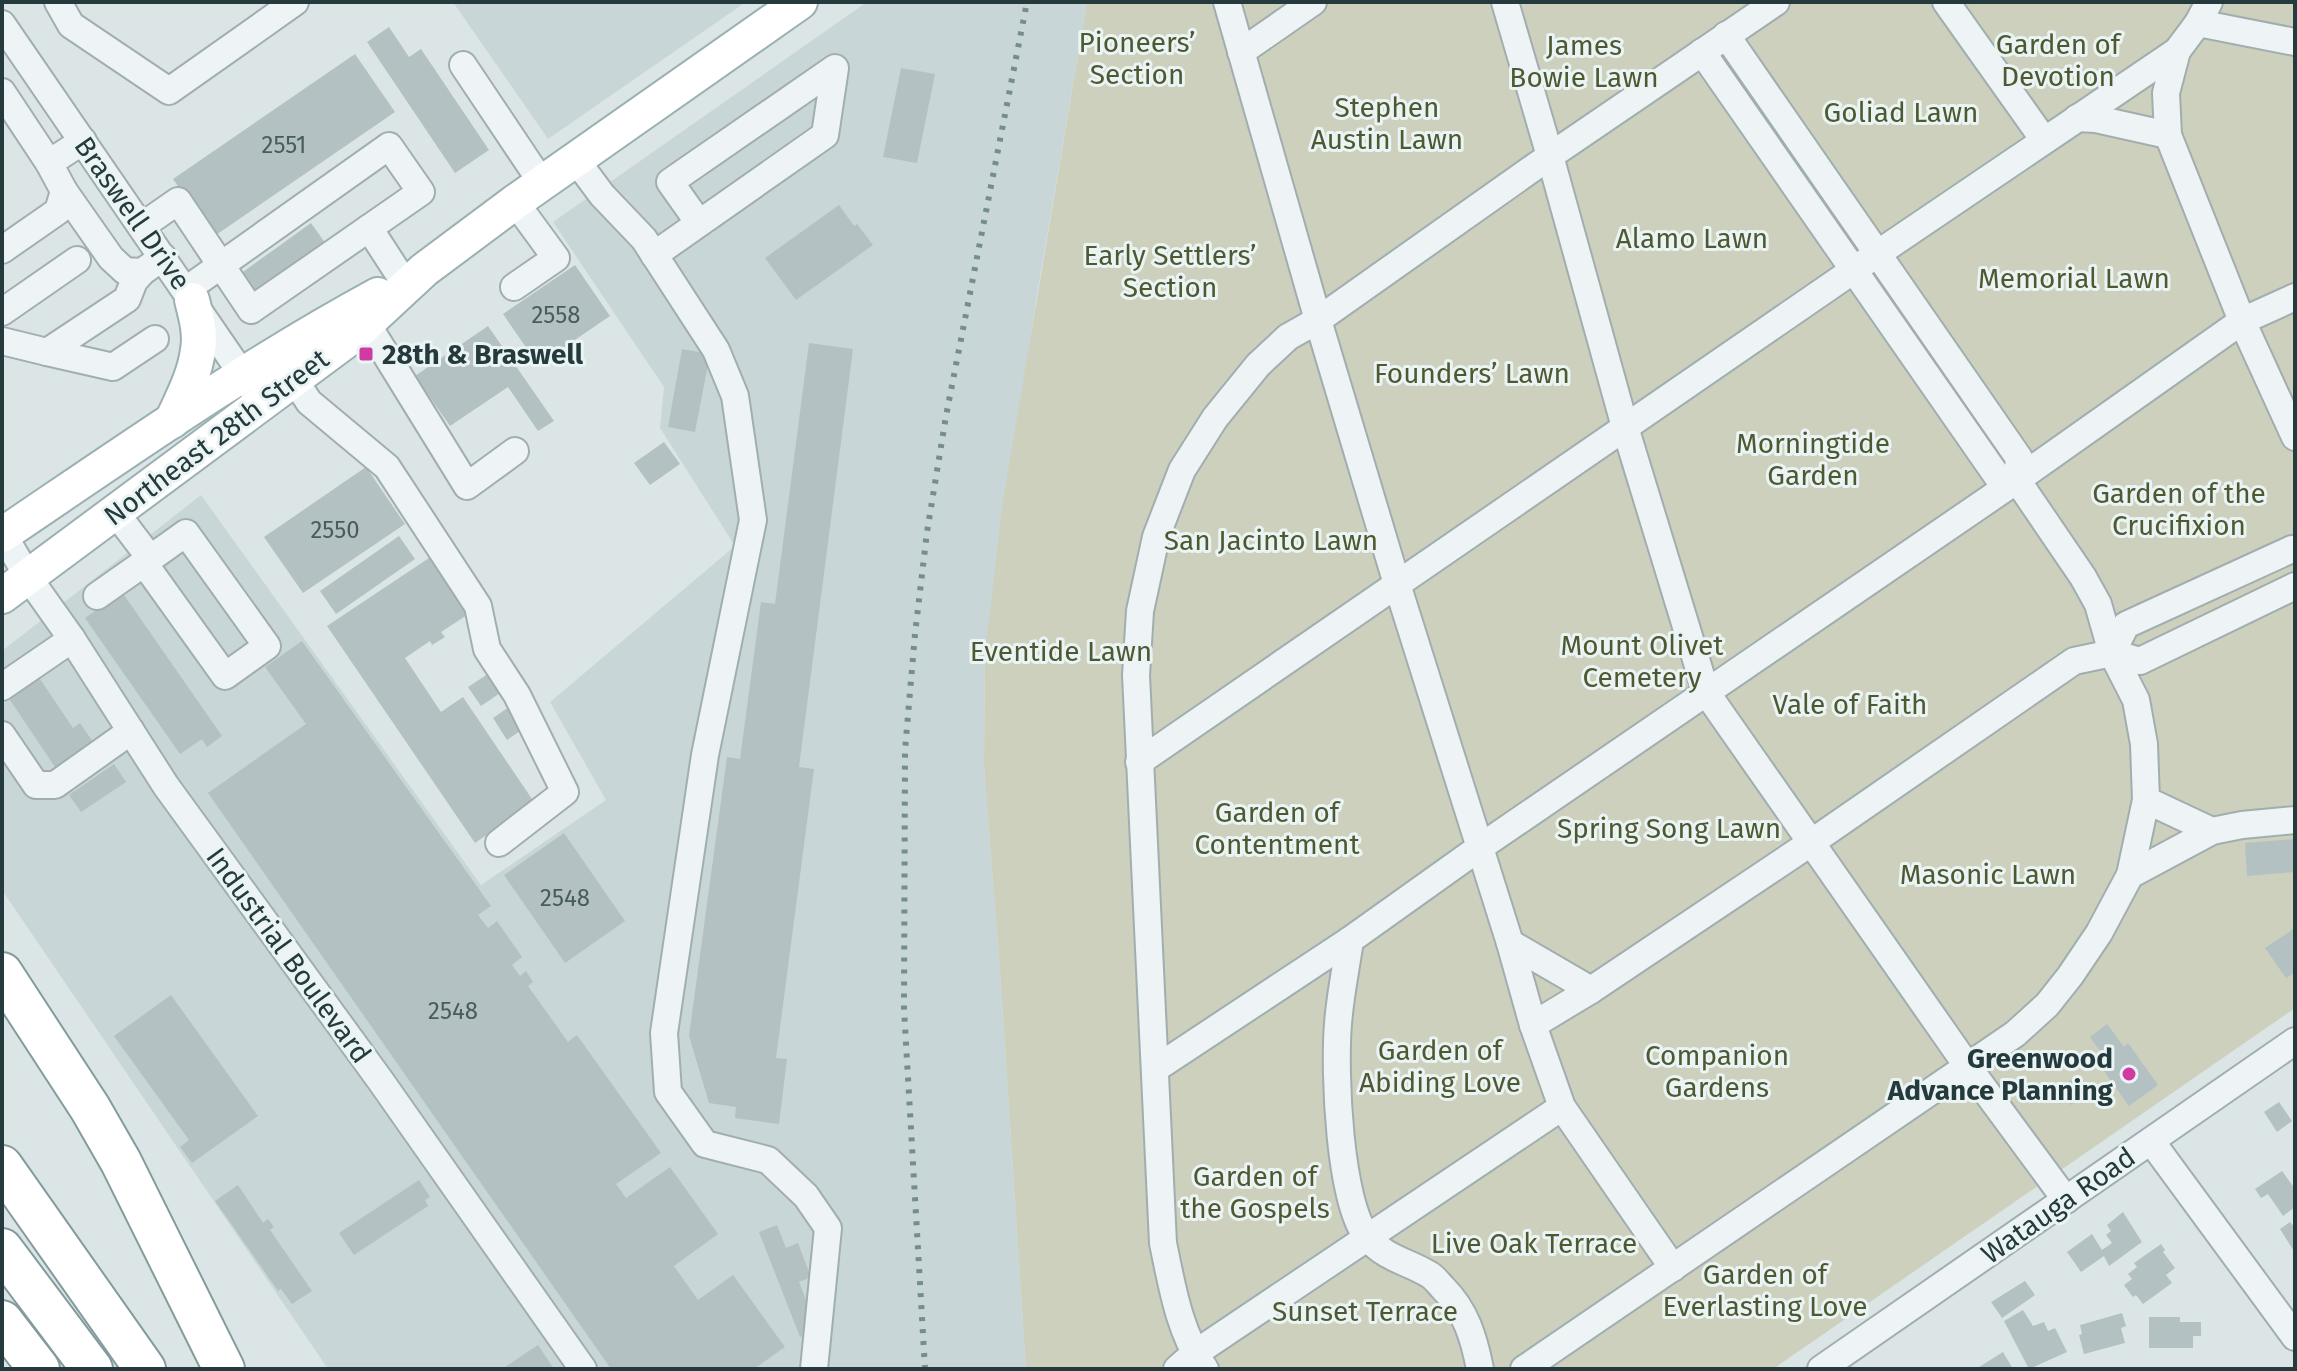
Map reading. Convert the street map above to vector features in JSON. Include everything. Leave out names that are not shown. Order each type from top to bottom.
[{"type":"highway","points":[[2,973],[90,1108],[121,1162],[224,1369]]},
{"type":"highway","points":[[2,1166],[145,1369]]},
{"type":"highway","points":[[2,1249],[92,1369]]},
{"type":"highway","points":[[2,1321],[39,1369]]},
{"type":"main road","name":"Northeast 28th Street","points":[[15,586],[115,512],[313,331],[414,276],[800,2]]},
{"type":"main road","name":"Northeast 28th Street","points":[[3,535],[172,421],[253,389],[294,379],[367,324],[414,276]]},
{"type":"main road","points":[[172,421],[190,381],[199,349],[198,325],[189,295]]},
{"type":"street","points":[[58,2],[71,25],[169,91],[295,2]]},
{"type":"street","points":[[1227,2],[1318,320],[1533,1025],[1562,1107],[1673,1268]]},
{"type":"street","points":[[1241,52],[1313,2]]},
{"type":"street","points":[[1505,2],[1625,427],[1706,692],[1968,1067],[2066,1200]]},
{"type":"street","points":[[1562,1107],[1367,1237],[1192,1364],[1163,1243],[1139,762],[1136,675],[1140,611],[1156,537],[1182,470],[1215,418],[1258,365],[1288,337],[1318,320],[1776,2]]},
{"type":"street","points":[[1946,2],[2044,140]]},
{"type":"street","points":[[2295,42],[2203,13],[2177,51],[2166,93],[2168,135],[2242,321],[2295,437]]},
{"type":"street","name":"Braswell Drive","points":[[2,24],[142,226],[152,264],[189,295],[253,389]]},
{"type":"street","points":[[1524,1369],[1968,1067],[2015,1034],[2047,1005],[2099,933],[2130,875],[2146,800],[2144,744],[2136,700],[2112,653],[2098,604],[2017,480],[2019,458],[1726,35]]},
{"type":"street","points":[[1139,762],[2177,51]]},
{"type":"street","points":[[1702,52],[1997,476],[2017,480]]},
{"type":"street","points":[[463,65],[542,183]]},
{"type":"street","points":[[654,255],[825,135],[835,68],[670,182],[699,223]]},
{"type":"street","points":[[2,92],[64,191],[111,258],[125,271],[152,264]]},
{"type":"street","points":[[2077,118],[2096,119],[2168,135]]},
{"type":"street","points":[[49,163],[83,141]]},
{"type":"street","points":[[142,226],[178,201],[221,265],[251,310],[421,192],[389,146],[221,265],[189,295]]},
{"type":"street","points":[[576,160],[602,195],[644,239],[716,350],[735,396],[753,520],[705,755],[664,1033],[668,1092],[705,1144],[768,1160],[806,1196],[828,1228],[814,1369]]},
{"type":"street","points":[[2,250],[58,211],[64,191]]},
{"type":"street","points":[[514,287],[556,258],[515,202]]},
{"type":"street","points":[[369,228],[414,276]]},
{"type":"street","points":[[2,312],[77,260]]},
{"type":"street","points":[[47,352],[127,299],[134,281],[152,264]]},
{"type":"street","points":[[1155,1069],[1350,940],[2242,321],[2295,297]]},
{"type":"street","points":[[367,324],[467,486],[515,451]]},
{"type":"street","points":[[2,341],[113,367],[155,339]]},
{"type":"street","points":[[294,379],[309,402],[387,467],[478,606],[487,649],[517,695],[565,792],[499,843]]},
{"type":"street","points":[[97,596],[147,561],[186,533],[267,646],[225,676],[147,561],[115,512]]},
{"type":"street","name":"Industrial Boulevard","points":[[3,535],[15,586],[72,639],[166,786],[380,1080],[583,1369]]},
{"type":"street","points":[[2112,653],[2126,625],[2294,547]]},
{"type":"street","points":[[1533,1025],[1591,990],[1812,842],[2074,661],[2112,653],[2140,661],[2295,586]]},
{"type":"street","points":[[2,687],[72,639]]},
{"type":"street","points":[[2,735],[36,785],[55,785],[131,731]]},
{"type":"street","points":[[2146,800],[2212,831]]},
{"type":"street","points":[[2130,875],[2212,831],[2295,820]]},
{"type":"street","points":[[1350,940],[1337,1026],[1338,1117],[1355,1216],[1367,1237],[1387,1256],[1431,1276],[1457,1302],[1474,1337],[1480,1369]]},
{"type":"street","points":[[1510,943],[1591,990]]},
{"type":"street","name":"Watauga Road","points":[[1821,1369],[2295,1041]]},
{"type":"street","points":[[2151,1141],[2295,1337]]},
{"type":"shaded area","points":[[453,2],[746,2],[548,139]]},
{"type":"shaded area","points":[[867,2],[1087,2],[1036,301],[985,653],[984,765],[1026,1369],[328,1369],[2,890],[2,651],[201,495],[481,885],[606,800],[550,702],[735,546],[660,428],[664,387],[553,222]]},
{"type":"green space","name":"Mount Olivet Cemetery","points":[[1087,2],[2295,2],[2295,1008],[1773,1369],[1026,1369],[984,765],[985,653],[1003,501]]},
{"type":"building","points":[[389,27],[409,57],[421,49],[489,150],[455,173],[367,42]]},
{"type":"building","points":[[355,54],[395,112],[213,237],[173,179]]},
{"type":"building","points":[[901,68],[935,74],[917,163],[883,157]]},
{"type":"building","points":[[839,205],[873,245],[796,300],[765,258]]},
{"type":"building","points":[[311,223],[326,244],[251,298],[236,277]]},
{"type":"building","points":[[575,265],[610,316],[538,365],[503,314]]},
{"type":"building","points":[[488,326],[554,421],[538,431],[508,387],[450,426],[415,376]]},
{"type":"building","points":[[809,343],[853,349],[799,767],[814,769],[776,1058],[787,1059],[779,1124],[735,1118],[736,1107],[709,1103],[689,1036],[727,757],[740,759],[761,602],[775,604]]},
{"type":"building","points":[[682,349],[710,354],[695,432],[668,427]]},
{"type":"building","points":[[664,442],[680,464],[650,485],[634,463]]},
{"type":"building","points":[[366,467],[405,524],[303,593],[264,537]]},
{"type":"building","points":[[399,536],[415,559],[336,614],[320,591]]},
{"type":"building","points":[[429,558],[467,615],[441,632],[445,637],[432,645],[430,641],[405,658],[441,712],[463,697],[534,802],[475,843],[327,626]]},
{"type":"building","points":[[122,592],[222,736],[207,747],[202,739],[180,754],[85,618]]},
{"type":"building","points":[[302,641],[491,906],[478,915],[488,928],[497,921],[522,957],[512,965],[520,976],[526,971],[533,982],[528,986],[568,1042],[577,1035],[661,1153],[616,1184],[626,1198],[670,1167],[718,1234],[674,1266],[698,1300],[733,1275],[785,1347],[754,1369],[611,1369],[208,793],[306,724],[265,667]]},
{"type":"building","points":[[491,672],[503,691],[481,706],[468,687]]},
{"type":"building","points":[[38,676],[73,728],[80,723],[95,745],[57,770],[8,697]]},
{"type":"building","points":[[512,705],[526,727],[507,740],[493,718]]},
{"type":"building","points":[[114,764],[126,782],[81,812],[69,795]]},
{"type":"building","points":[[564,833],[625,921],[565,963],[504,875]]},
{"type":"building","points":[[2295,839],[2295,872],[2247,876],[2245,843]]},
{"type":"building","points":[[2295,928],[2295,972],[2286,978],[2265,948]]},
{"type":"building","points":[[171,995],[258,1116],[192,1163],[180,1147],[189,1140],[114,1036]]},
{"type":"building","name":"Greenwood Advance Planning","points":[[2107,1024],[2124,1047],[2128,1043],[2158,1085],[2129,1106],[2099,1064],[2106,1059],[2090,1037]]},
{"type":"building","points":[[2078,1075],[2090,1092],[2071,1105],[2068,1101],[2060,1104],[2056,1098],[2061,1095],[2059,1088]]},
{"type":"building","points":[[2279,1102],[2292,1121],[2277,1132],[2264,1112]]},
{"type":"building","points":[[2282,1171],[2295,1189],[2295,1207],[2283,1216],[2268,1194],[2261,1198],[2255,1189]]},
{"type":"building","points":[[419,1180],[430,1197],[425,1200],[428,1206],[354,1255],[339,1233]]},
{"type":"building","points":[[238,1185],[263,1223],[268,1219],[274,1227],[270,1230],[312,1291],[292,1304],[281,1289],[278,1291],[215,1201]]},
{"type":"building","points":[[2123,1212],[2142,1242],[2109,1266],[2104,1256],[2081,1272],[2067,1252],[2092,1234],[2102,1250],[2112,1243],[2106,1235],[2111,1231],[2107,1225]]},
{"type":"building","points":[[2290,1222],[2295,1228],[2295,1253],[2280,1229]]},
{"type":"building","points":[[777,1225],[786,1248],[798,1243],[811,1277],[799,1282],[818,1330],[800,1337],[759,1232]]},
{"type":"building","points":[[2161,1244],[2175,1268],[2166,1275],[2172,1283],[2143,1304],[2124,1285],[2132,1279],[2128,1274],[2137,1267],[2134,1263]]},
{"type":"building","points":[[2025,1281],[2035,1295],[2002,1318],[1991,1302]]},
{"type":"building","points":[[2023,1310],[2033,1326],[2044,1322],[2048,1331],[2055,1328],[2067,1352],[2029,1369],[2004,1321]]},
{"type":"building","points":[[2122,1313],[2126,1326],[2121,1328],[2125,1343],[2084,1354],[2080,1325]]},
{"type":"building","points":[[2149,1317],[2180,1317],[2180,1322],[2201,1322],[2201,1336],[2193,1336],[2193,1348],[2149,1348]]},
{"type":"building","points":[[538,1345],[554,1369],[502,1369]]},
{"type":"building","points":[[2003,1352],[2013,1369],[1976,1369]]},
{"type":"railway","points":[[925,1369],[904,1009],[905,750],[927,532],[946,416],[1027,2]]},
{"type":"place","name":"28th & Braswell","points":[[366,354]]},
{"type":"place","name":"Greenwood Advance Planning","points":[[2129,1074]]},
{"type":"park label","name":"Pioneers’ Section","points":[[1137,58]]},
{"type":"park label","name":"Garden of Devotion","points":[[2058,60]]},
{"type":"park label","name":"James Bowie Lawn","points":[[1584,61]]},
{"type":"park label","name":"Goliad Lawn","points":[[1901,112]]},
{"type":"park label","name":"Stephen Austin Lawn","points":[[1387,123]]},
{"type":"park label","name":"Alamo Lawn","points":[[1692,238]]},
{"type":"park label","name":"Early Settlers’ Section","points":[[1170,271]]},
{"type":"park label","name":"Memorial Lawn","points":[[2074,278]]},
{"type":"park label","name":"Founders’ Lawn","points":[[1472,373]]},
{"type":"park label","name":"Morningtide Garden","points":[[1813,459]]},
{"type":"park label","name":"Garden of the Crucifixion","points":[[2179,509]]},
{"type":"park label","name":"San Jacinto Lawn","points":[[1271,540]]},
{"type":"park label","name":"Eventide Lawn","points":[[1061,651]]},
{"type":"park label","name":"Vale of Faith","points":[[1850,704]]},
{"type":"park label","name":"Garden of Contentment","points":[[1277,828]]},
{"type":"park label","name":"Spring Song Lawn","points":[[1669,828]]},
{"type":"park label","name":"Masonic Lawn","points":[[1988,874]]},
{"type":"park label","name":"Garden of Abiding Love","points":[[1440,1066]]},
{"type":"park label","name":"Companion Gardens","points":[[1717,1071]]},
{"type":"park label","name":"Garden of the Gospels","points":[[1255,1192]]},
{"type":"park label","name":"Live Oak Terrace","points":[[1534,1243]]},
{"type":"park label","name":"Garden of Everlasting Love","points":[[1765,1290]]},
{"type":"park label","name":"Sunset Terrace","points":[[1365,1311]]}]
